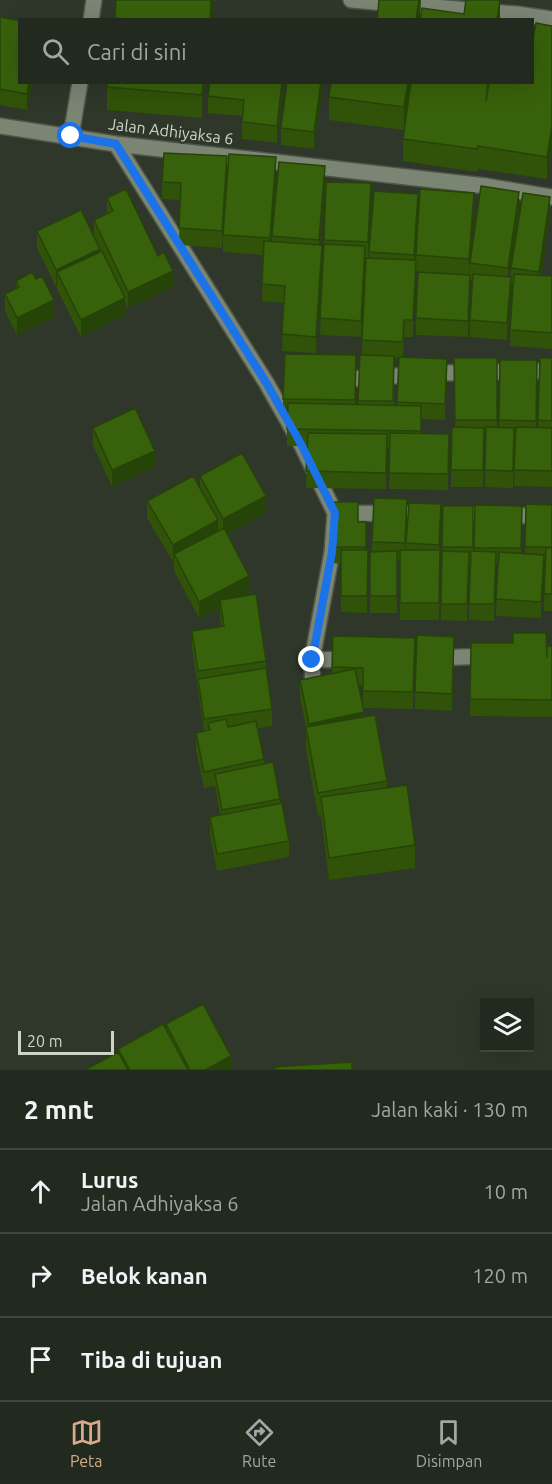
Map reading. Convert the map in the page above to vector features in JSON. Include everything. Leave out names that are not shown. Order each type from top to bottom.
[{"type":"street","points":[[91,18],[94,0]]},
{"type":"street","points":[[351,0],[517,14],[552,20]]},
{"type":"street","points":[[71,136],[80,84]]},
{"type":"street","name":"Jalan Adhiyaksa 6","points":[[0,126],[116,144],[486,186],[552,197]]},
{"type":"street","points":[[116,144],[273,384],[335,513],[332,552],[312,660],[314,714]]},
{"type":"street","points":[[325,380],[440,373],[552,371]]},
{"type":"street","points":[[335,513],[552,516]]},
{"type":"street","points":[[420,658],[504,656]]},
{"type":"street","points":[[312,660],[360,659]]},
{"type":"building","points":[[116,0],[211,0],[210,18],[115,18]]},
{"type":"building","points":[[379,0],[419,0],[416,18],[377,18]]},
{"type":"building","points":[[466,0],[500,0],[497,18],[420,18],[422,8],[464,14]]},
{"type":"building","points":[[0,17],[18,21],[18,84],[29,84],[27,94],[0,89]]},
{"type":"building","points":[[536,23],[552,26],[552,125],[547,157],[478,146],[477,149],[403,139],[411,84],[488,84],[486,101],[489,84],[534,84]]},
{"type":"building","points":[[107,84],[203,84],[202,95],[107,87]]},
{"type":"building","points":[[210,84],[282,84],[277,126],[242,122],[244,100],[208,96]]},
{"type":"building","points":[[287,84],[321,84],[314,132],[281,128]]},
{"type":"building","points":[[331,84],[408,84],[404,107],[329,97]]},
{"type":"building","points":[[164,153],[227,156],[222,231],[179,228],[181,183],[162,182]]},
{"type":"building","points":[[229,154],[276,157],[270,238],[223,235]]},
{"type":"building","points":[[279,162],[325,166],[319,240],[272,236]]},
{"type":"building","points":[[326,182],[371,183],[368,242],[324,240]]},
{"type":"building","points":[[481,186],[519,192],[508,268],[470,263]]},
{"type":"building","points":[[126,189],[158,256],[164,252],[173,271],[128,292],[94,220],[113,211],[107,198]]},
{"type":"building","points":[[420,189],[474,193],[469,259],[416,255]]},
{"type":"building","points":[[374,191],[418,194],[414,255],[369,252]]},
{"type":"building","points":[[523,193],[550,197],[539,272],[511,268]]},
{"type":"building","points":[[81,210],[100,249],[56,270],[37,231]]},
{"type":"building","points":[[264,241],[322,245],[316,337],[282,334],[285,286],[262,284]]},
{"type":"building","points":[[324,244],[365,246],[361,321],[320,318]]},
{"type":"building","points":[[102,251],[125,298],[81,320],[57,272]]},
{"type":"building","points":[[366,258],[416,260],[413,320],[404,320],[403,342],[362,340]]},
{"type":"building","points":[[32,272],[36,279],[42,276],[54,300],[17,318],[5,294],[19,287],[16,281]]},
{"type":"building","points":[[418,272],[470,275],[468,321],[416,318]]},
{"type":"building","points":[[473,274],[511,277],[507,323],[470,320]]},
{"type":"building","points":[[514,274],[552,276],[552,333],[510,330]]},
{"type":"building","points":[[285,354],[356,355],[355,400],[283,399]]},
{"type":"building","points":[[360,355],[394,356],[393,401],[358,401]]},
{"type":"building","points":[[399,357],[447,359],[445,404],[397,402]]},
{"type":"building","points":[[454,358],[497,358],[497,420],[455,420]]},
{"type":"building","points":[[540,358],[552,358],[552,421],[538,420]]},
{"type":"building","points":[[500,360],[537,360],[536,421],[499,420]]},
{"type":"building","points":[[288,403],[421,406],[421,431],[287,429]]},
{"type":"building","points":[[135,408],[155,451],[112,470],[93,428]]},
{"type":"building","points":[[452,427],[484,428],[483,470],[451,470]]},
{"type":"building","points":[[486,427],[514,428],[513,471],[485,470]]},
{"type":"building","points":[[516,427],[552,428],[552,471],[514,470]]},
{"type":"building","points":[[308,433],[387,434],[386,473],[306,471]]},
{"type":"building","points":[[390,433],[449,434],[448,474],[389,473]]},
{"type":"building","points":[[242,453],[266,496],[223,519],[200,476]]},
{"type":"building","points":[[193,476],[218,520],[173,545],[147,501]]},
{"type":"building","points":[[374,498],[407,499],[405,543],[372,542]]},
{"type":"building","points":[[333,502],[358,502],[358,522],[366,522],[366,547],[332,547]]},
{"type":"building","points":[[409,503],[441,504],[439,545],[406,543]]},
{"type":"building","points":[[526,504],[552,505],[552,547],[525,547]]},
{"type":"building","points":[[475,505],[522,506],[521,548],[474,548]]},
{"type":"building","points":[[443,506],[473,506],[473,547],[442,547]]},
{"type":"building","points":[[224,528],[249,576],[199,602],[174,554]]},
{"type":"building","points":[[546,548],[552,548],[552,594],[544,594]]},
{"type":"building","points":[[341,550],[368,550],[367,596],[341,596]]},
{"type":"building","points":[[400,550],[440,550],[439,603],[400,603]]},
{"type":"building","points":[[397,551],[397,596],[370,596],[370,552]]},
{"type":"building","points":[[442,551],[469,552],[467,604],[441,604]]},
{"type":"building","points":[[471,551],[496,552],[494,604],[469,604]]},
{"type":"building","points":[[499,552],[544,555],[541,602],[496,599]]},
{"type":"building","points":[[256,594],[266,661],[198,671],[192,631],[224,626],[220,600]]},
{"type":"building","points":[[513,633],[546,633],[547,658],[547,646],[552,646],[552,700],[470,699],[471,643],[513,643]]},
{"type":"building","points":[[417,635],[454,637],[452,694],[415,692]]},
{"type":"building","points":[[333,636],[415,638],[413,692],[363,691],[363,668],[332,667]]},
{"type":"building","points":[[266,668],[272,709],[204,719],[198,679]]},
{"type":"building","points":[[355,669],[364,712],[309,724],[300,680]]},
{"type":"building","points":[[375,715],[387,781],[318,793],[306,727]]},
{"type":"building","points":[[226,719],[228,727],[256,721],[264,759],[204,772],[196,733],[210,730],[208,723]]},
{"type":"building","points":[[273,762],[280,799],[222,810],[215,774]]},
{"type":"building","points":[[407,785],[415,845],[329,858],[321,797]]},
{"type":"building","points":[[282,803],[289,841],[217,854],[210,817]]},
{"type":"building","points":[[203,1004],[231,1056],[205,1070],[190,1070],[166,1024]]},
{"type":"building","points":[[163,1024],[188,1070],[130,1070],[118,1049]]},
{"type":"building","points":[[118,1052],[128,1070],[85,1070]]},
{"type":"building","points":[[352,1062],[352,1070],[276,1070],[275,1067]]},
{"type":"route","points":[[71,136],[116,144],[267,384],[301,444],[335,513],[332,552],[312,660]]}]
